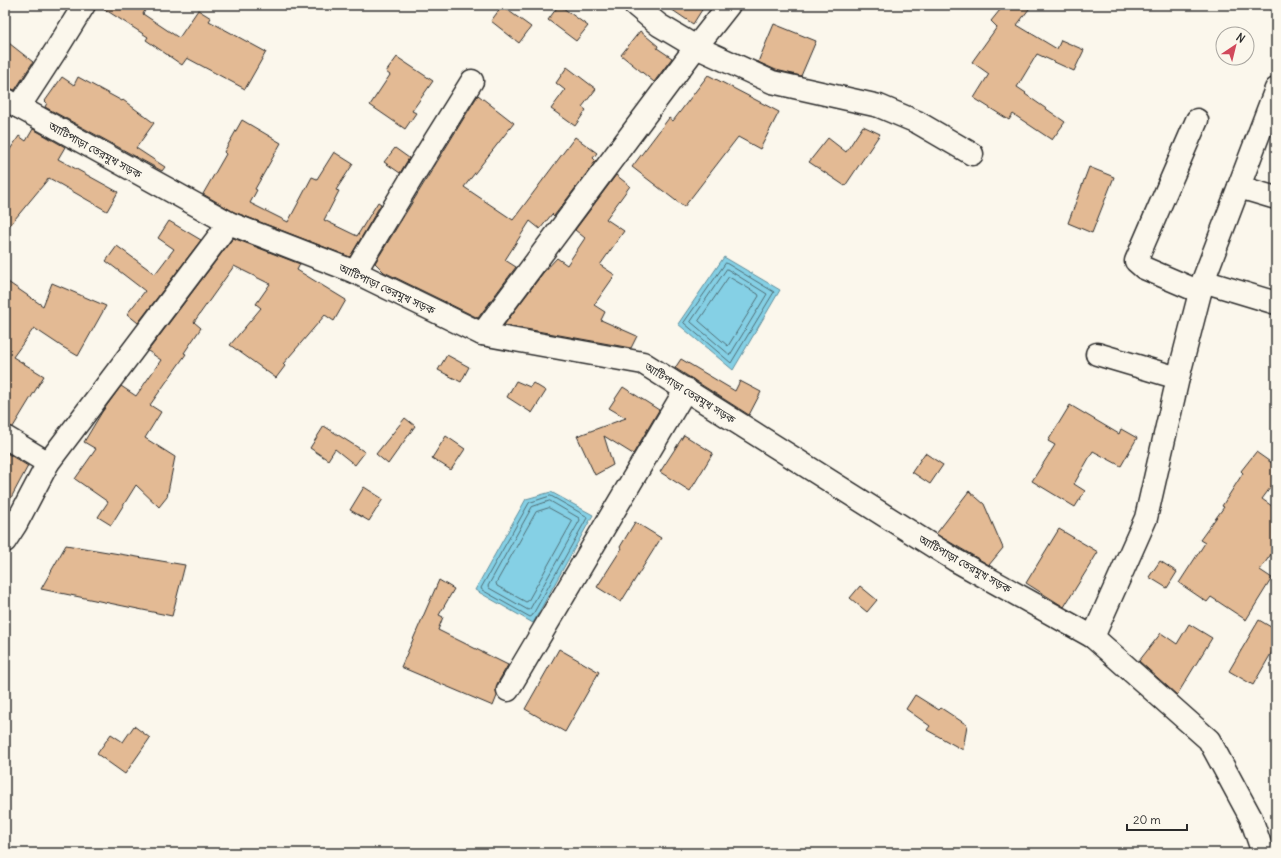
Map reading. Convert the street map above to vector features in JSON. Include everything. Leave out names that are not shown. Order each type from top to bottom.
[{"type":"street","points":[[12,103],[58,47],[84,5]]},
{"type":"street","points":[[635,5],[659,25],[696,47],[772,82],[879,106],[917,122],[972,154]]},
{"type":"street","points":[[482,334],[729,5]]},
{"type":"street","points":[[355,272],[472,81]]},
{"type":"street","points":[[1093,637],[1146,518],[1201,286],[1276,89]]},
{"type":"street","name":"আটিপাড়া তেরমুখ সড়ক","points":[[12,103],[229,223],[355,272],[482,334],[643,363],[955,560],[1093,637],[1209,740],[1251,818],[1263,853]]},
{"type":"street","points":[[1197,120],[1136,261],[1144,268],[1201,286],[1276,303]]},
{"type":"street","points":[[1239,187],[1276,198]]},
{"type":"street","points":[[5,541],[16,524],[48,463],[229,223]]},
{"type":"street","points":[[1097,354],[1178,378]]},
{"type":"street","points":[[508,690],[686,389]]},
{"type":"street","points":[[5,437],[48,463]]},
{"type":"water","points":[[724,257],[780,290],[733,370],[678,324]]},
{"type":"water","points":[[551,492],[593,515],[533,623],[475,590],[526,499]]},
{"type":"building","points":[[98,5],[148,5],[143,14],[179,38],[198,10],[211,18],[209,21],[266,52],[245,89],[187,58],[182,65],[146,40],[148,37]]},
{"type":"building","points":[[559,5],[588,26],[576,41],[548,20]]},
{"type":"building","points":[[665,5],[705,5],[693,24]]},
{"type":"building","points":[[1004,5],[1032,5],[1017,25],[1057,49],[1061,40],[1084,50],[1074,71],[1037,54],[1017,87],[1065,122],[1052,140],[1013,114],[1009,120],[974,98],[989,74],[972,62],[997,27],[991,21]]},
{"type":"building","points":[[502,6],[531,27],[519,43],[491,21]]},
{"type":"building","points":[[774,24],[816,41],[801,76],[776,70],[758,62]]},
{"type":"building","points":[[640,31],[658,46],[657,48],[672,58],[654,82],[621,55]]},
{"type":"building","points":[[5,40],[33,62],[15,90],[5,87]]},
{"type":"building","points":[[397,57],[433,81],[412,111],[416,113],[405,129],[370,105],[390,75],[386,72]]},
{"type":"building","points":[[567,67],[596,89],[582,107],[586,110],[575,126],[551,109],[565,90],[556,83]]},
{"type":"building","points":[[708,75],[779,112],[760,149],[738,137],[684,207],[632,167],[669,118],[673,121]]},
{"type":"building","points":[[62,77],[74,85],[78,77],[122,101],[123,100],[154,123],[136,148],[165,167],[162,171],[45,107],[47,103],[45,101]]},
{"type":"building","points":[[478,95],[514,123],[464,187],[513,220],[575,137],[597,153],[593,158],[596,161],[554,216],[552,214],[540,229],[530,221],[505,260],[516,267],[478,318],[384,272],[375,263]]},
{"type":"building","points":[[242,120],[281,143],[255,189],[257,190],[250,203],[288,222],[312,177],[317,179],[334,152],[353,164],[336,190],[339,191],[324,220],[357,236],[378,202],[381,204],[350,257],[234,212],[203,194],[226,154],[224,152]]},
{"type":"building","points":[[863,126],[880,134],[845,186],[809,162],[828,138],[846,152]]},
{"type":"building","points":[[33,129],[65,147],[58,159],[118,192],[107,211],[49,178],[5,231],[5,157],[19,136],[26,141]]},
{"type":"building","points":[[395,148],[409,158],[400,173],[384,162]]},
{"type":"building","points":[[1089,167],[1114,177],[1092,233],[1068,223]]},
{"type":"building","points":[[616,175],[630,186],[606,219],[624,231],[600,265],[615,275],[594,305],[605,312],[601,320],[637,336],[631,348],[504,325],[543,273],[557,258],[567,265],[585,238],[575,230]]},
{"type":"building","points":[[169,221],[201,240],[138,323],[127,314],[145,291],[106,261],[117,246],[155,274],[174,249],[158,238]]},
{"type":"building","points":[[233,238],[300,264],[297,270],[346,300],[334,321],[325,315],[283,364],[285,366],[276,378],[230,345],[261,308],[256,304],[270,284],[234,266],[194,322],[201,328],[184,353],[186,354],[150,405],[161,412],[145,438],[175,457],[167,497],[159,507],[136,485],[111,525],[98,517],[108,502],[75,479],[96,449],[84,442],[102,412],[121,386],[136,396],[161,360],[148,351]]},
{"type":"building","points":[[5,280],[43,306],[52,283],[106,306],[78,356],[34,328],[13,357],[44,376],[13,427],[5,425]]},
{"type":"building","points":[[447,355],[469,367],[461,382],[438,370]]},
{"type":"building","points":[[681,359],[735,391],[740,381],[761,392],[749,415],[675,368]]},
{"type":"building","points":[[516,381],[530,387],[533,383],[546,391],[532,413],[507,397]]},
{"type":"building","points":[[623,387],[659,410],[633,454],[604,436],[613,465],[595,475],[577,436],[626,418],[609,408]]},
{"type":"building","points":[[1070,405],[1119,434],[1121,429],[1137,438],[1121,466],[1093,451],[1074,484],[1085,491],[1075,507],[1032,481],[1055,445],[1048,441]]},
{"type":"building","points":[[405,418],[415,426],[388,464],[376,454]]},
{"type":"building","points":[[324,426],[365,452],[355,465],[335,449],[328,460],[310,448]]},
{"type":"building","points":[[684,435],[713,453],[690,491],[660,472]]},
{"type":"building","points":[[446,436],[465,449],[451,470],[432,458]]},
{"type":"building","points":[[5,452],[28,466],[5,509]]},
{"type":"building","points":[[1256,452],[1276,466],[1276,480],[1262,499],[1276,509],[1276,547],[1260,570],[1272,578],[1246,620],[1211,597],[1207,602],[1179,583],[1205,543],[1200,540],[1224,507],[1222,506],[1243,473],[1241,471]]},
{"type":"building","points":[[925,453],[943,465],[930,484],[912,472]]},
{"type":"building","points":[[364,487],[383,499],[369,521],[350,510]]},
{"type":"building","points":[[969,491],[984,504],[1003,548],[989,565],[936,534]]},
{"type":"building","points":[[635,522],[661,538],[621,602],[597,587],[622,548],[620,547]]},
{"type":"building","points":[[1059,529],[1098,552],[1064,607],[1026,583]]},
{"type":"building","points":[[66,545],[185,565],[172,616],[41,589]]},
{"type":"building","points":[[1160,561],[1177,572],[1167,588],[1149,577]]},
{"type":"building","points":[[439,580],[454,589],[439,615],[443,617],[438,630],[508,665],[497,684],[497,696],[493,706],[401,667]]},
{"type":"building","points":[[860,586],[877,600],[867,612],[850,598]]},
{"type":"building","points":[[1259,620],[1276,630],[1276,645],[1253,685],[1229,671]]},
{"type":"building","points":[[1189,624],[1212,638],[1177,695],[1139,661],[1161,633],[1177,644]]},
{"type":"building","points":[[559,649],[599,672],[565,732],[525,709]]},
{"type":"building","points":[[915,695],[939,710],[941,708],[967,725],[963,750],[927,730],[930,726],[906,709]]},
{"type":"building","points":[[134,726],[150,738],[125,774],[97,754],[111,734],[123,742]]}]
